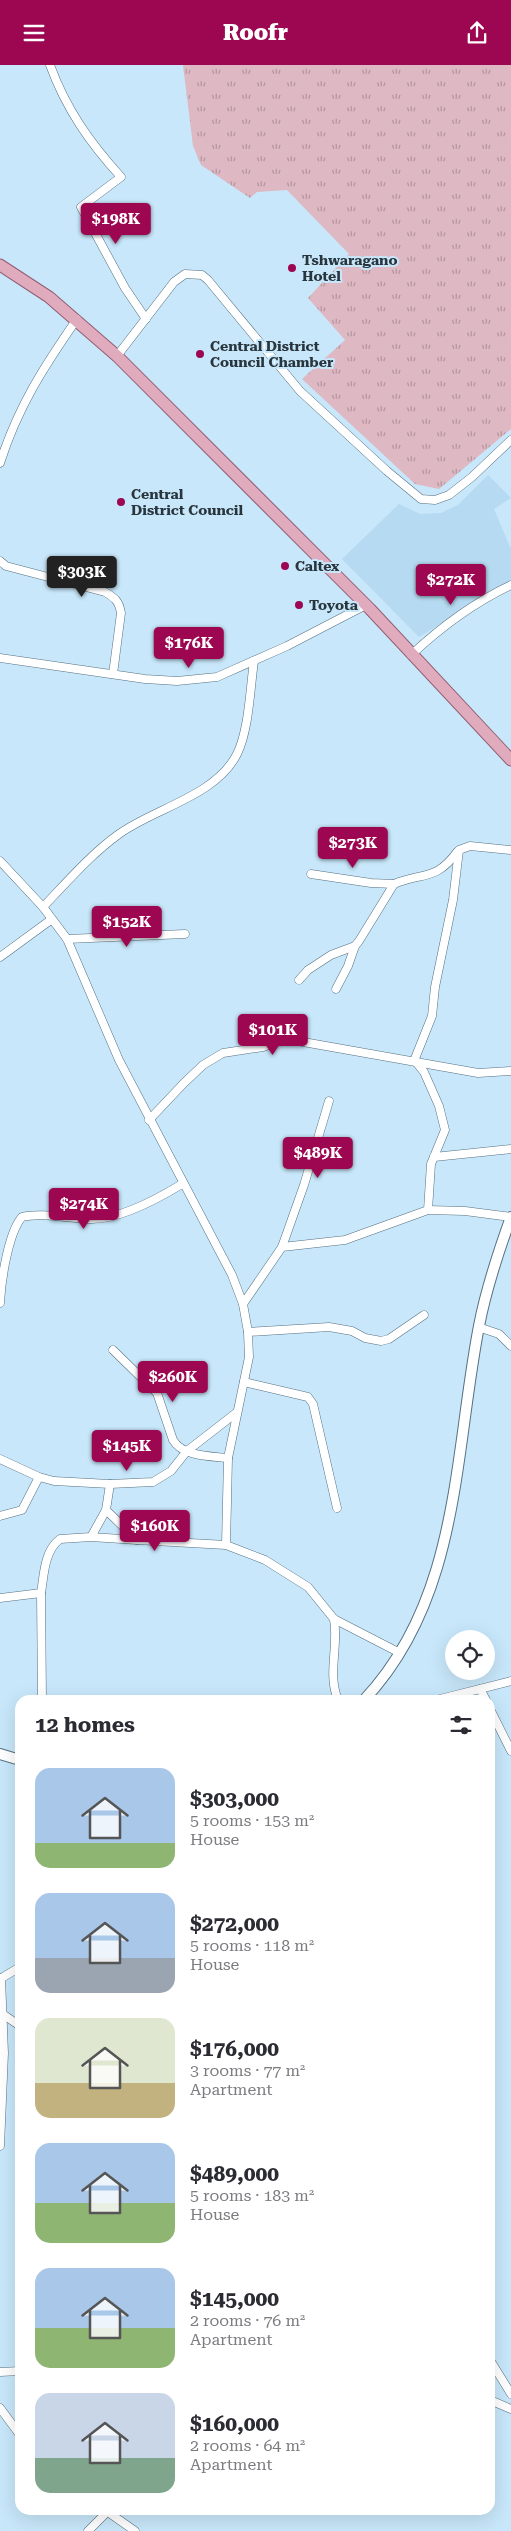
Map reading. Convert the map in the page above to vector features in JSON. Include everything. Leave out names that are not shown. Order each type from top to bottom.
[{"type":"main road","points":[[0,265],[49,297],[77,319],[117,356],[366,605],[511,760]]},
{"type":"street","points":[[50,65],[69,111],[100,153],[121,177],[81,207],[126,288],[146,319]]},
{"type":"street","points":[[117,356],[174,282],[185,274],[202,275],[300,391],[387,471],[421,499],[434,500],[448,495],[472,477],[511,440]]},
{"type":"street","points":[[0,463],[19,411],[33,385],[77,319]]},
{"type":"street","points":[[0,561],[6,566],[105,592],[115,598],[120,604],[121,613],[113,675]]},
{"type":"street","points":[[411,655],[444,625],[490,595],[511,585]]},
{"type":"street","points":[[0,658],[113,675],[177,681],[217,677],[254,661],[366,605]]},
{"type":"street","points":[[43,907],[88,862],[120,834],[210,785],[224,774],[237,755],[242,738],[254,661]]},
{"type":"street","points":[[312,874],[371,883],[394,884],[433,874],[448,864],[459,850],[470,846],[511,850]]},
{"type":"street","points":[[414,1061],[432,1016],[433,997],[453,900],[459,850]]},
{"type":"street","points":[[0,861],[43,907],[68,939],[120,1060],[149,1120],[232,1275],[243,1304],[248,1332],[249,1357],[228,1458],[226,1545]]},
{"type":"street","points":[[336,989],[348,966],[355,946],[394,884]]},
{"type":"street","points":[[0,957],[52,919]]},
{"type":"street","points":[[68,939],[185,934]]},
{"type":"street","points":[[299,980],[316,965],[355,946]]},
{"type":"street","points":[[149,1120],[203,1065],[228,1052],[292,1040],[478,1073],[511,1071]]},
{"type":"street","points":[[414,1061],[426,1077],[443,1115],[444,1130],[429,1175],[428,1210]]},
{"type":"street","points":[[243,1304],[282,1247],[301,1194],[329,1101]]},
{"type":"street","points":[[434,1157],[511,1149]]},
{"type":"street","points":[[0,1303],[1,1277],[14,1232],[22,1217],[94,1219],[112,1217],[161,1196],[182,1183]]},
{"type":"street","points":[[282,1247],[345,1240],[428,1210],[465,1211],[511,1217],[494,1266],[478,1327],[449,1529],[434,1583],[411,1634],[400,1653],[368,1695]]},
{"type":"street","points":[[248,1332],[330,1327],[352,1331],[381,1341],[389,1339],[424,1315]]},
{"type":"street","points":[[478,1327],[499,1334],[511,1345]]},
{"type":"street","points":[[113,1350],[152,1386],[157,1393],[173,1440],[178,1447],[187,1451],[228,1458]]},
{"type":"street","points":[[244,1382],[308,1397],[313,1404],[337,1508]]},
{"type":"street","points":[[0,1459],[39,1477],[63,1482],[110,1484],[153,1482],[171,1471],[187,1451],[236,1413]]},
{"type":"street","points":[[0,1516],[22,1510],[39,1477]]},
{"type":"street","points":[[91,1537],[106,1510],[110,1484]]},
{"type":"street","points":[[106,1510],[137,1540]]},
{"type":"street","points":[[42,1695],[41,1593],[48,1556],[56,1541],[66,1537],[226,1545],[264,1560],[284,1571],[308,1587],[334,1619],[400,1653]]},
{"type":"street","points":[[0,1598],[41,1593]]},
{"type":"street","points":[[334,1619],[336,1648],[332,1681],[336,1695]]},
{"type":"street","points":[[456,1695],[511,1681]]},
{"type":"street","points":[[480,1689],[483,1695]]},
{"type":"street","points":[[495,1719],[511,1751]]},
{"type":"street","points":[[0,1754],[15,1758]]},
{"type":"street","points":[[0,2146],[4,2015],[1,1978],[15,1970]]},
{"type":"street","points":[[4,2015],[15,2023]]},
{"type":"street","points":[[495,2368],[511,2394]]},
{"type":"street","points":[[0,2371],[15,2371]]},
{"type":"street","points":[[495,2402],[511,2409]]},
{"type":"street","points":[[0,2408],[15,2428]]},
{"type":"street","points":[[88,2531],[102,2515]]},
{"type":"street","points":[[112,2515],[135,2531]]},
{"type":"shaded area","points":[[488,475],[511,498],[494,509],[511,549],[511,581],[419,637],[342,559],[399,504],[420,514],[441,513],[458,505]]},
{"type":"green space","points":[[183,65],[511,65],[511,429],[439,489],[415,484],[302,379],[345,340],[308,298],[349,254],[287,190],[257,192],[250,198],[201,165],[193,146]]},
{"type":"place","name":"Tshwaragano Hotel","points":[[292,268]]},
{"type":"place","name":"Central District Council Chamber","points":[[200,354]]},
{"type":"place","name":"Central District Council","points":[[121,502]]},
{"type":"place","name":"Caltex","points":[[285,566]]},
{"type":"place","name":"Toyota","points":[[299,605]]}]
